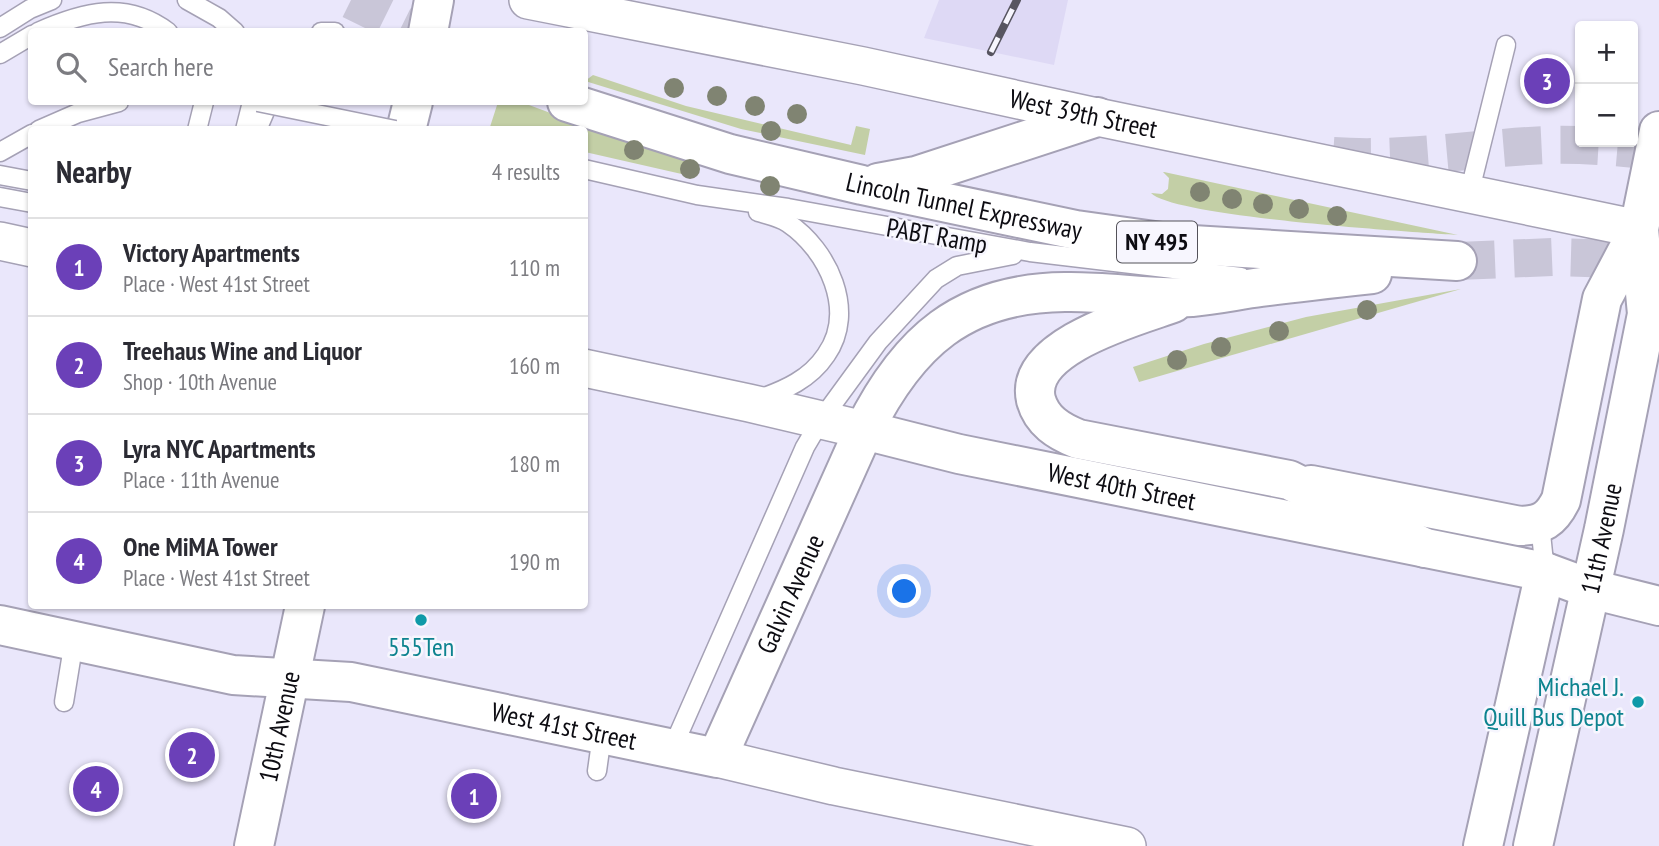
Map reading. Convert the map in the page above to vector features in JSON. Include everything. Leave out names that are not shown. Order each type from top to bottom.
[{"type":"main road","points":[[429,28],[434,0]]},
{"type":"main road","name":"Lincoln Tunnel Expressway","points":[[576,105],[730,154],[1076,230],[1165,243],[1457,261],[1293,283]]},
{"type":"main road","points":[[862,185],[916,176],[1097,117]]},
{"type":"main road","name":"11th Avenue","points":[[1540,524],[1549,520],[1561,500],[1602,299],[1639,229],[1659,131]]},
{"type":"main road","name":"11th Avenue","points":[[1534,846],[1591,589],[1647,314],[1639,229]]},
{"type":"main road","points":[[1293,283],[1192,297],[1077,340],[1048,363],[1036,384],[1035,396],[1039,408],[1047,421],[1061,432],[1077,439],[1520,526],[1540,524]]},
{"type":"main road","name":"Galvin Avenue","points":[[717,758],[864,430],[891,382],[920,346],[957,318],[985,305],[1014,298],[1065,292],[1192,297]]},
{"type":"main road","name":"West 40th Street","points":[[864,430],[973,457],[1545,572],[1591,589],[1659,606]]},
{"type":"main road","points":[[1289,480],[1425,548]]},
{"type":"main road","name":"11th Avenue","points":[[1483,846],[1545,572]]},
{"type":"main road","name":"10th Avenue","points":[[254,846],[304,609]]},
{"type":"main road","name":"West 41st Street","points":[[0,625],[229,674],[353,682],[600,753],[673,749],[717,758]]},
{"type":"street","name":"West 39th Street","points":[[528,0],[863,66],[1639,229]]},
{"type":"street","points":[[0,241],[28,247]]},
{"type":"street","name":"West 40th Street","points":[[588,369],[750,402],[864,430]]},
{"type":"street","name":"West 41st Street","points":[[717,758],[834,786],[1127,846]]},
{"type":"lane","points":[[0,28],[30,9],[52,0]]},
{"type":"lane","points":[[187,0],[219,18],[230,28]]},
{"type":"lane","points":[[47,28],[92,13],[111,11],[155,21],[163,28]]},
{"type":"lane","points":[[0,54],[28,37]]},
{"type":"lane","points":[[1469,194],[1506,45]]},
{"type":"lane","points":[[48,126],[78,113],[108,105]]},
{"type":"lane","points":[[198,126],[203,105]]},
{"type":"lane","points":[[246,126],[251,105]]},
{"type":"lane","points":[[259,126],[268,105]]},
{"type":"lane","points":[[295,105],[407,114]]},
{"type":"lane","points":[[0,152],[28,136]]},
{"type":"lane","name":"PABT Ramp","points":[[588,170],[787,215],[1030,253],[1293,283]]},
{"type":"lane","points":[[0,174],[28,180]]},
{"type":"lane","points":[[0,197],[28,202]]},
{"type":"lane","points":[[750,402],[792,386],[804,377],[827,354],[836,328],[838,303],[834,280],[816,249],[787,215]]},
{"type":"lane","points":[[673,749],[805,447],[821,420],[893,323],[936,279],[957,266],[1030,253]]},
{"type":"lane","points":[[1540,524],[1545,572]]},
{"type":"lane","points":[[64,702],[74,641]]},
{"type":"shaded area","points":[[939,0],[1068,0],[1054,65],[924,38]]},
{"type":"green space","points":[[593,75],[686,106],[851,145],[856,126],[870,129],[865,155],[741,129],[588,82]]},
{"type":"green space","points":[[497,105],[529,105],[585,126],[490,126]]},
{"type":"green space","points":[[588,127],[691,162],[686,175],[588,153]]},
{"type":"green space","points":[[1163,172],[1458,235],[1296,222],[1169,202],[1151,193],[1162,194],[1168,189],[1169,178]]},
{"type":"green space","points":[[1461,289],[1139,382],[1133,367],[1204,344],[1306,317]]},
{"type":"tunnel","points":[[351,0],[408,28]]},
{"type":"tunnel","points":[[1333,156],[1413,156],[1561,145],[1659,152]]},
{"type":"tunnel","points":[[1457,261],[1552,257],[1654,260]]},
{"type":"railway","points":[[991,52],[1017,0]]},
{"type":"place","name":"Lyra NYC Apartments","points":[[1547,81]]},
{"type":"place","name":"555Ten","points":[[421,620]]},
{"type":"place","name":"Michael J. Quill Bus Depot","points":[[1638,702]]},
{"type":"place","name":"Treehaus Wine and Liquor","points":[[192,755]]},
{"type":"place","name":"One MiMA Tower","points":[[96,789]]},
{"type":"place","name":"Victory Apartments","points":[[474,796]]}]
